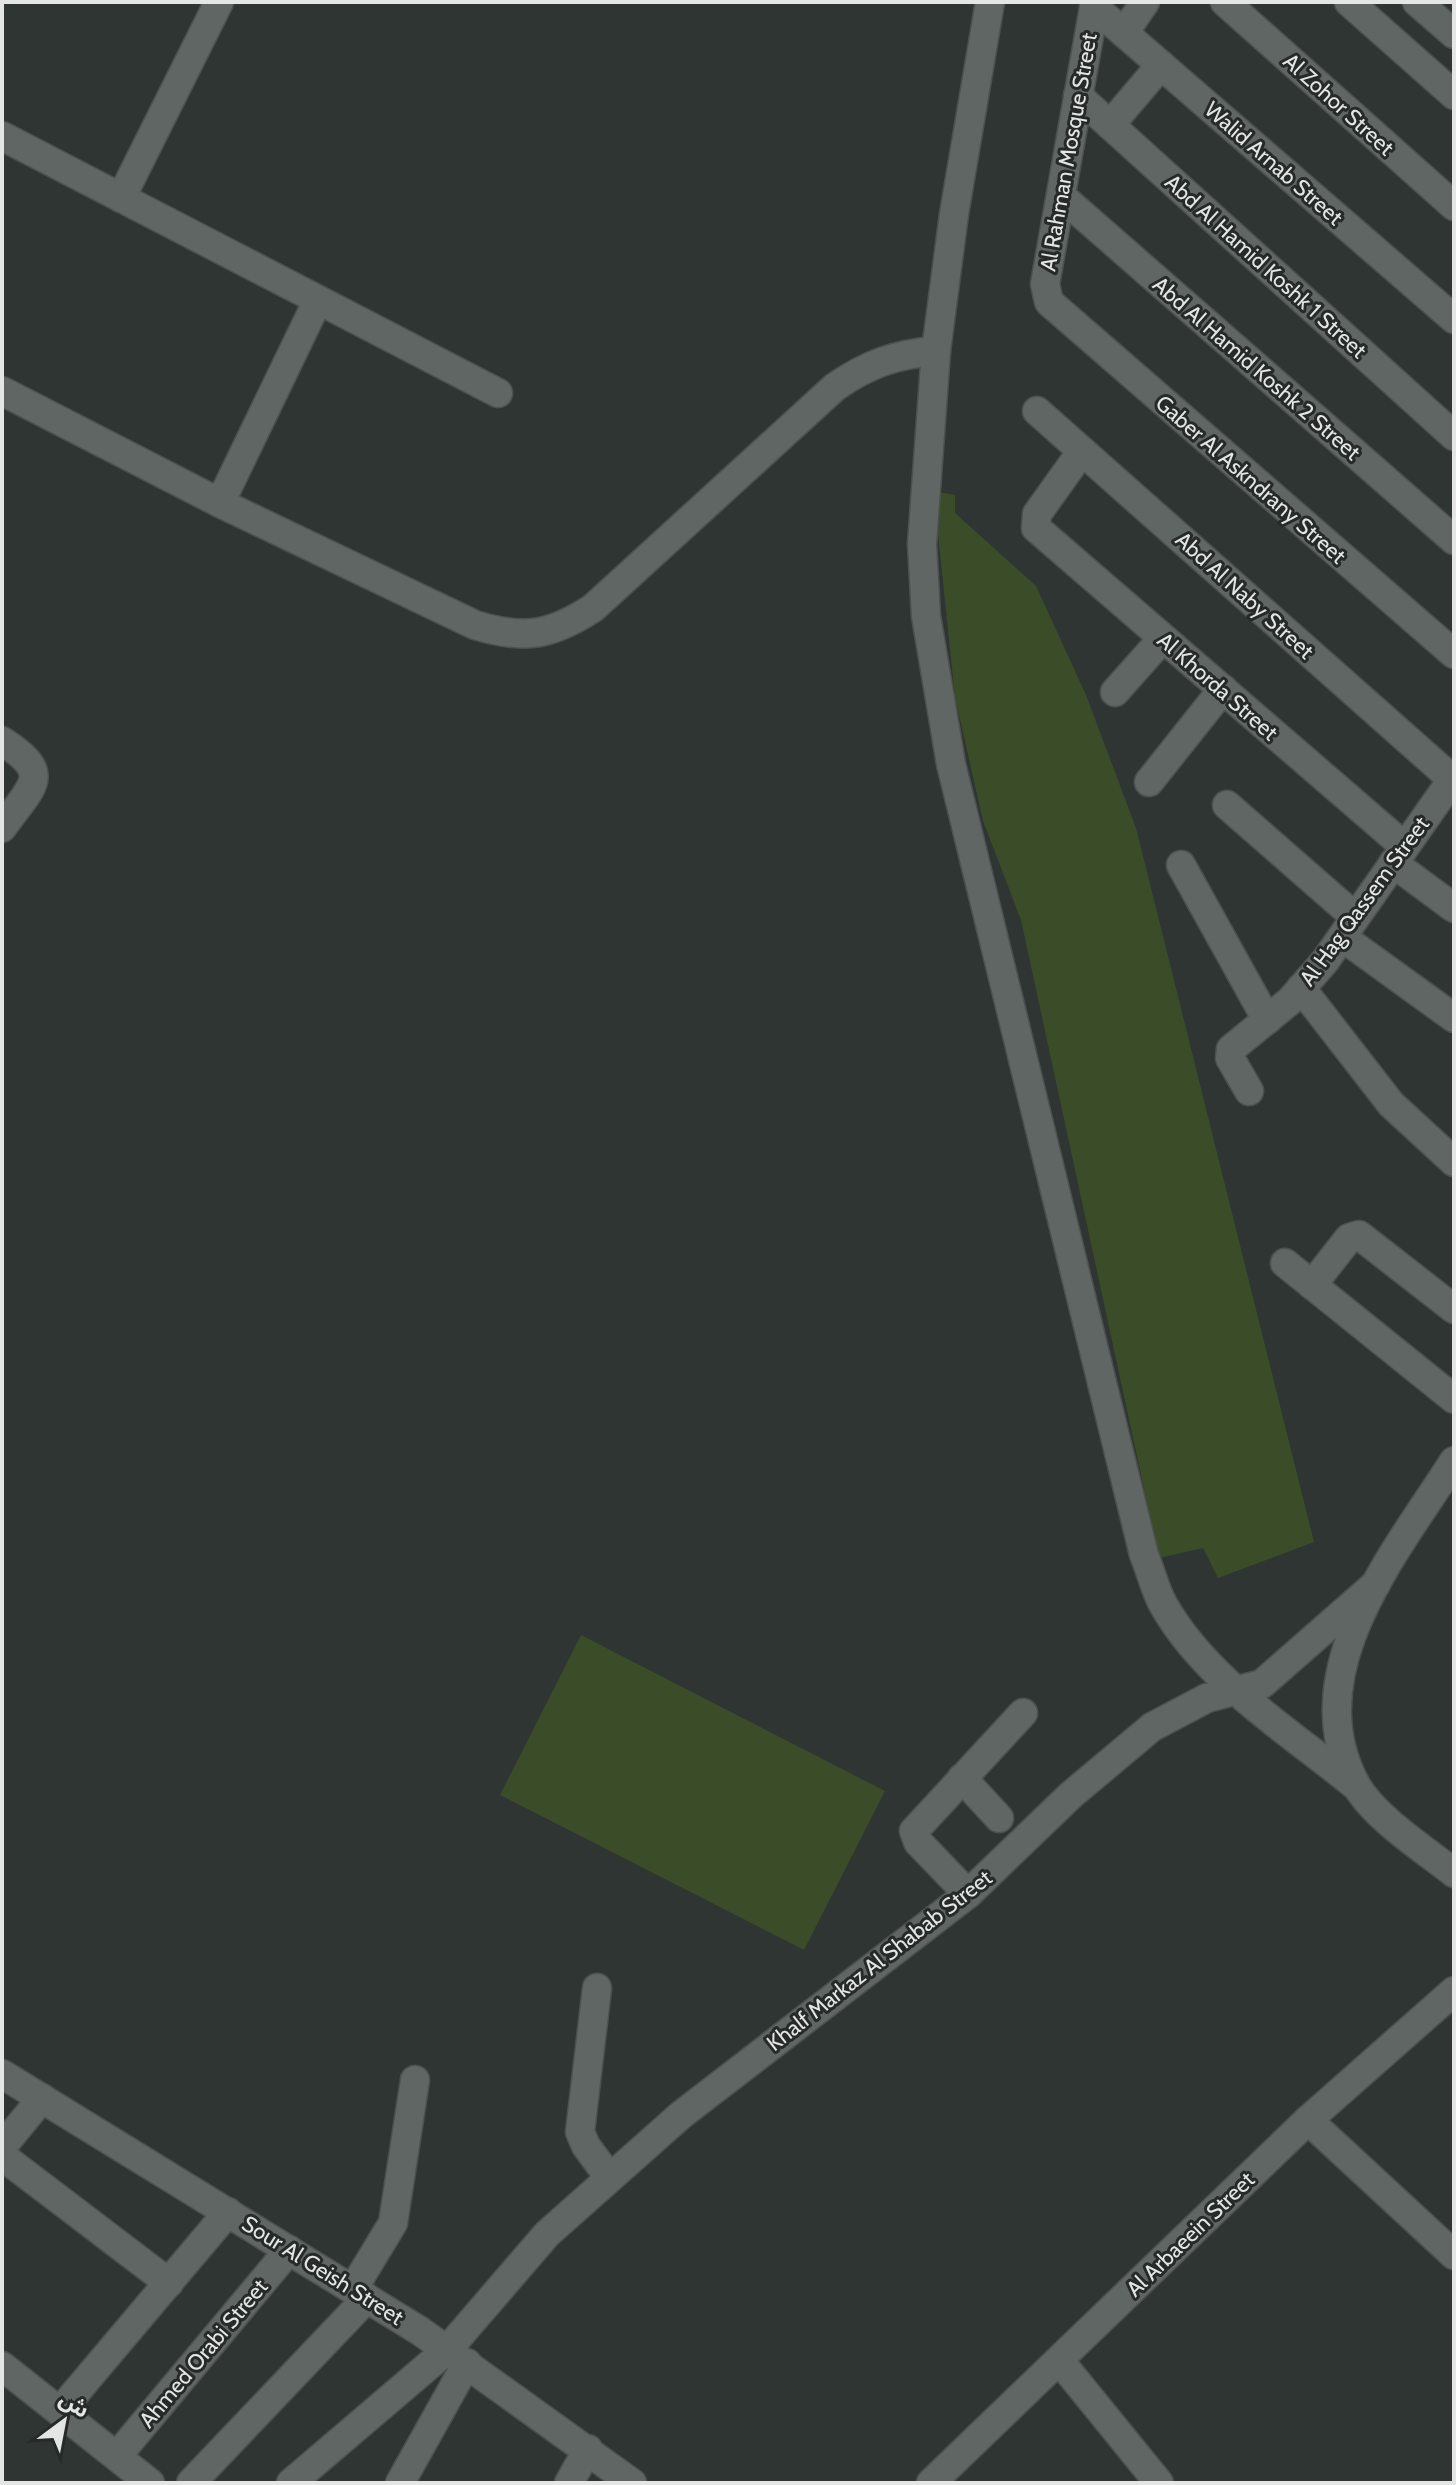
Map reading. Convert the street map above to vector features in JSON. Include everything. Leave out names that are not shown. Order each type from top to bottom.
[{"type":"street","points":[[121,198],[219,2]]},
{"type":"street","points":[[990,2],[954,214],[936,351],[922,544],[926,616],[951,764],[1144,1555],[1162,1604],[1186,1640],[1237,1690],[1356,1786],[1390,1822],[1454,1873]]},
{"type":"street","points":[[1124,33],[1145,2]]},
{"type":"street","name":"Al Zohor Street","points":[[1225,2],[1449,190]]},
{"type":"street","points":[[1349,2],[1454,95]]},
{"type":"street","points":[[1417,2],[1454,34]]},
{"type":"street","name":"Walid Arnab Street","points":[[1094,4],[1454,319]]},
{"type":"street","name":"Al Rahman Mosque Street","points":[[1049,302],[1045,284],[1094,4]]},
{"type":"street","points":[[1110,125],[1161,65]]},
{"type":"street","name":"Abd Al Hamid Koshk 1 Street","points":[[1078,96],[1454,436]]},
{"type":"street","points":[[2,136],[498,393]]},
{"type":"street","name":"Abd Al Hamid Koshk 2 Street","points":[[1061,196],[1454,540]]},
{"type":"street","points":[[220,503],[318,300]]},
{"type":"street","name":"Gaber Al Askndrany Street","points":[[1049,302],[1454,654]]},
{"type":"street","points":[[2,391],[220,503],[475,625],[505,634],[537,634],[567,625],[593,608],[835,387],[865,366],[900,354],[936,351]]},
{"type":"street","name":"Abd Al Naby Street","points":[[1037,411],[1453,778]]},
{"type":"street","name":"Al Khorda Street","points":[[1082,451],[1034,524],[1223,689],[1454,908]]},
{"type":"street","points":[[1115,692],[1163,638]]},
{"type":"street","points":[[1149,782],[1223,689]]},
{"type":"street","points":[[2,741],[29,759],[34,769],[34,781],[2,828]]},
{"type":"street","name":"Al Hag Qassem Street","points":[[1249,1091],[1230,1058],[1231,1049],[1301,988],[1453,778]]},
{"type":"street","points":[[1227,805],[1348,927],[1454,1018]]},
{"type":"street","points":[[1181,865],[1267,1020]]},
{"type":"street","points":[[1301,988],[1391,1104],[1454,1162]]},
{"type":"street","points":[[1312,1285],[1349,1238],[1359,1235],[1454,1309]]},
{"type":"street","points":[[1285,1263],[1454,1399]]},
{"type":"street","points":[[1356,1786],[1339,1731],[1339,1688],[1346,1646],[1376,1584],[1454,1461]]},
{"type":"street","name":"Khalf Markaz Al Shabab Street","points":[[458,2356],[518,2264],[609,2177],[681,2115],[968,1894],[1071,1795],[1152,1727],[1207,1698],[1262,1684],[1376,1584]]},
{"type":"street","points":[[968,1894],[918,1842],[914,1831],[1023,1713]]},
{"type":"street","points":[[962,1778],[999,1818]]},
{"type":"street","points":[[597,1988],[580,2132],[586,2146],[609,2177]]},
{"type":"street","name":"Al Arbaeein Street","points":[[931,2483],[1308,2120],[1454,1991]]},
{"type":"street","name":"Sour Al Geish Street","points":[[2,2074],[458,2356],[632,2483]]},
{"type":"street","points":[[191,2483],[360,2294],[393,2223],[415,2080]]},
{"type":"street","points":[[2,2147],[42,2098]]},
{"type":"street","points":[[1308,2120],[1454,2255]]},
{"type":"street","points":[[2,2156],[169,2283]]},
{"type":"street","points":[[60,2411],[228,2212]]},
{"type":"street","name":"Ahmed Orabi Street","points":[[117,2456],[289,2250]]},
{"type":"street","points":[[298,2481],[458,2356]]},
{"type":"street","points":[[400,2483],[458,2356]]},
{"type":"street","points":[[1059,2360],[1159,2483]]},
{"type":"street","points":[[2,2366],[150,2483]]},
{"type":"street","points":[[569,2483],[588,2449]]},
{"type":"green space","points":[[938,492],[955,495],[955,513],[1036,586],[1086,695],[1136,828],[1314,1542],[1218,1578],[1203,1548],[1159,1558],[1021,920],[983,821],[955,697],[938,534]]},
{"type":"green space","points":[[581,1635],[885,1791],[804,1950],[500,1795]]}]
